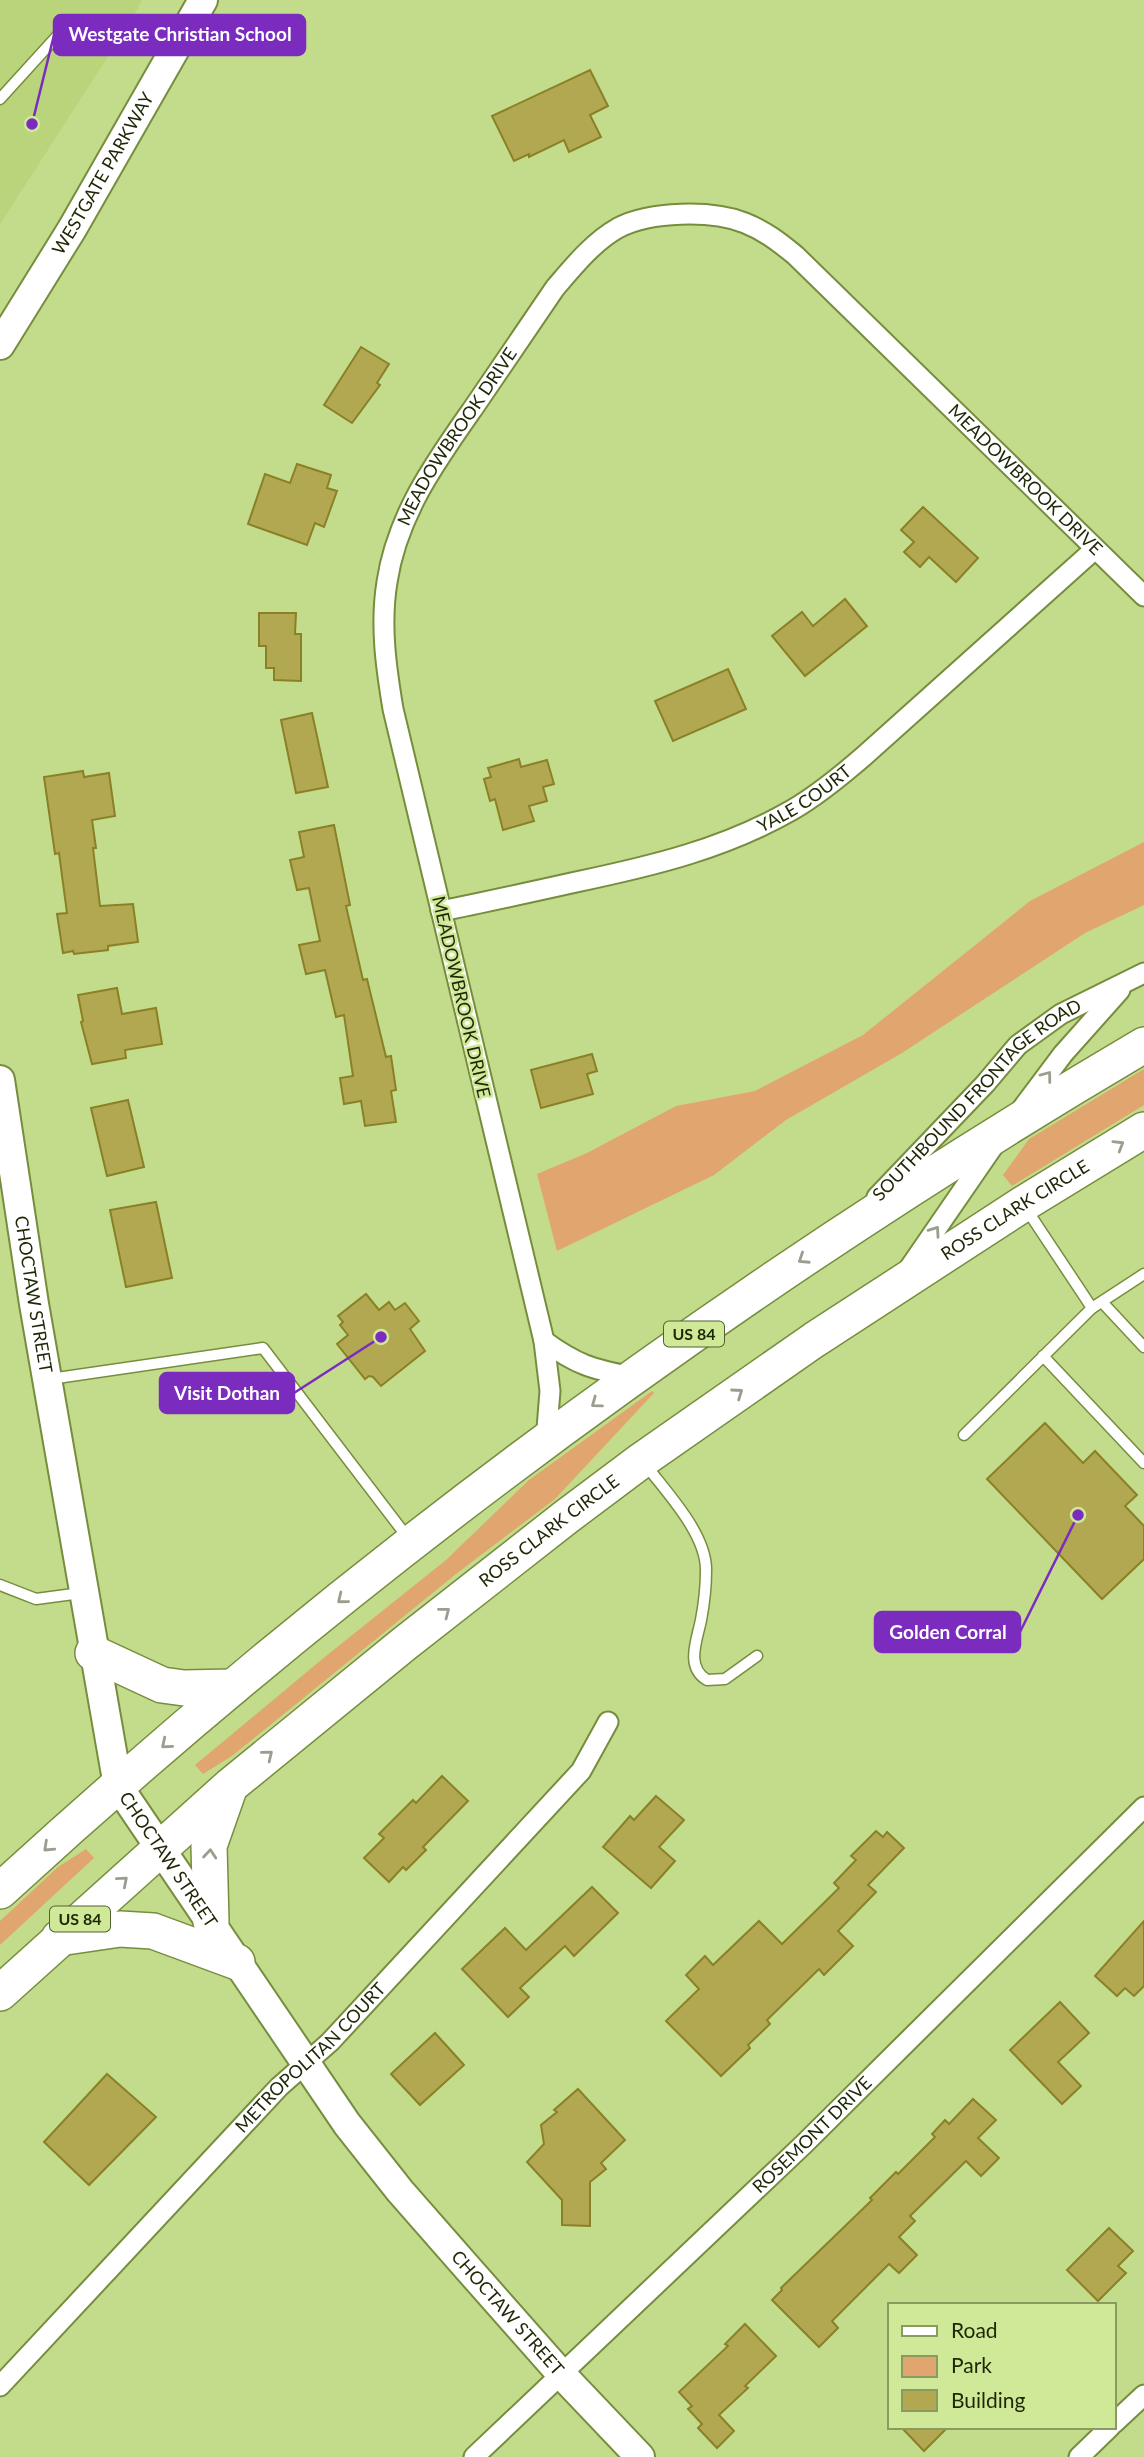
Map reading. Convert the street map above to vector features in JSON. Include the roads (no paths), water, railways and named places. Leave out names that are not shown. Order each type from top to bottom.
[{"type":"highway","name":"US 84","points":[[0,1891],[233,1687],[412,1544],[632,1377],[843,1233],[1005,1129],[1144,1045]]},
{"type":"highway","name":"ROSS CLARK CIRCLE","points":[[0,1993],[230,1786],[404,1644],[642,1461],[814,1340],[1023,1204],[1144,1130]]},
{"type":"highway","points":[[93,1653],[162,1685],[184,1688],[233,1687]]},
{"type":"highway","points":[[211,1922],[209,1846],[230,1786]]},
{"type":"highway","points":[[58,1938],[120,1929],[153,1931],[237,1962]]},
{"type":"street","name":"WESTGATE PARKWAY","points":[[0,345],[72,229],[204,0]]},
{"type":"street","name":"MEADOWBROOK DRIVE","points":[[546,1441],[550,1391],[544,1341],[393,709],[385,656],[384,616],[394,548],[418,492],[555,288],[577,263],[619,228],[648,218],[674,214],[726,217],[772,236],[1144,596]]},
{"type":"street","name":"YALE COURT","points":[[441,911],[661,864],[755,830],[794,809],[864,756],[1095,548]]},
{"type":"street","name":"SOUTHBOUND FRONTAGE ROAD","points":[[843,1233],[985,1084],[1018,1045],[1061,1014],[1144,973]]},
{"type":"street","name":"SOUTHBOUND FRONTAGE ROAD","points":[[896,1286],[1005,1129],[1063,1054],[1125,984]]},
{"type":"street","name":"CHOCTAW STREET","points":[[0,1080],[4,1143],[118,1786],[347,2124],[400,2191],[562,2375],[640,2457]]},
{"type":"street","points":[[544,1341],[569,1360],[595,1370],[632,1377]]},
{"type":"street","name":"METROPOLITAN COURT","points":[[0,2386],[279,2087],[330,2042],[581,1772],[608,1722]]},
{"type":"street","name":"ROSEMONT DRIVE","points":[[474,2457],[804,2144],[1144,1807]]},
{"type":"street","points":[[1116,2421],[1144,2395]]},
{"type":"street","points":[[1079,2457],[1108,2429]]},
{"type":"lane","points":[[0,99],[68,24]]},
{"type":"lane","points":[[1023,1204],[1092,1308]]},
{"type":"lane","points":[[964,1435],[1092,1308],[1144,1273]]},
{"type":"lane","points":[[1102,1302],[1144,1347]]},
{"type":"lane","points":[[47,1379],[263,1348],[412,1544]]},
{"type":"lane","points":[[1043,1356],[1144,1463]]},
{"type":"lane","points":[[642,1461],[688,1522],[700,1541],[704,1555],[707,1568],[694,1659],[696,1670],[707,1680],[719,1681],[757,1656]]},
{"type":"lane","points":[[0,1585],[36,1599],[83,1593]]},
{"type":"place","name":"Westgate Christian School","points":[[32,124]]},
{"type":"place","name":"Visit Dothan","points":[[381,1337]]},
{"type":"place","name":"Golden Corral","points":[[1078,1515]]}]
